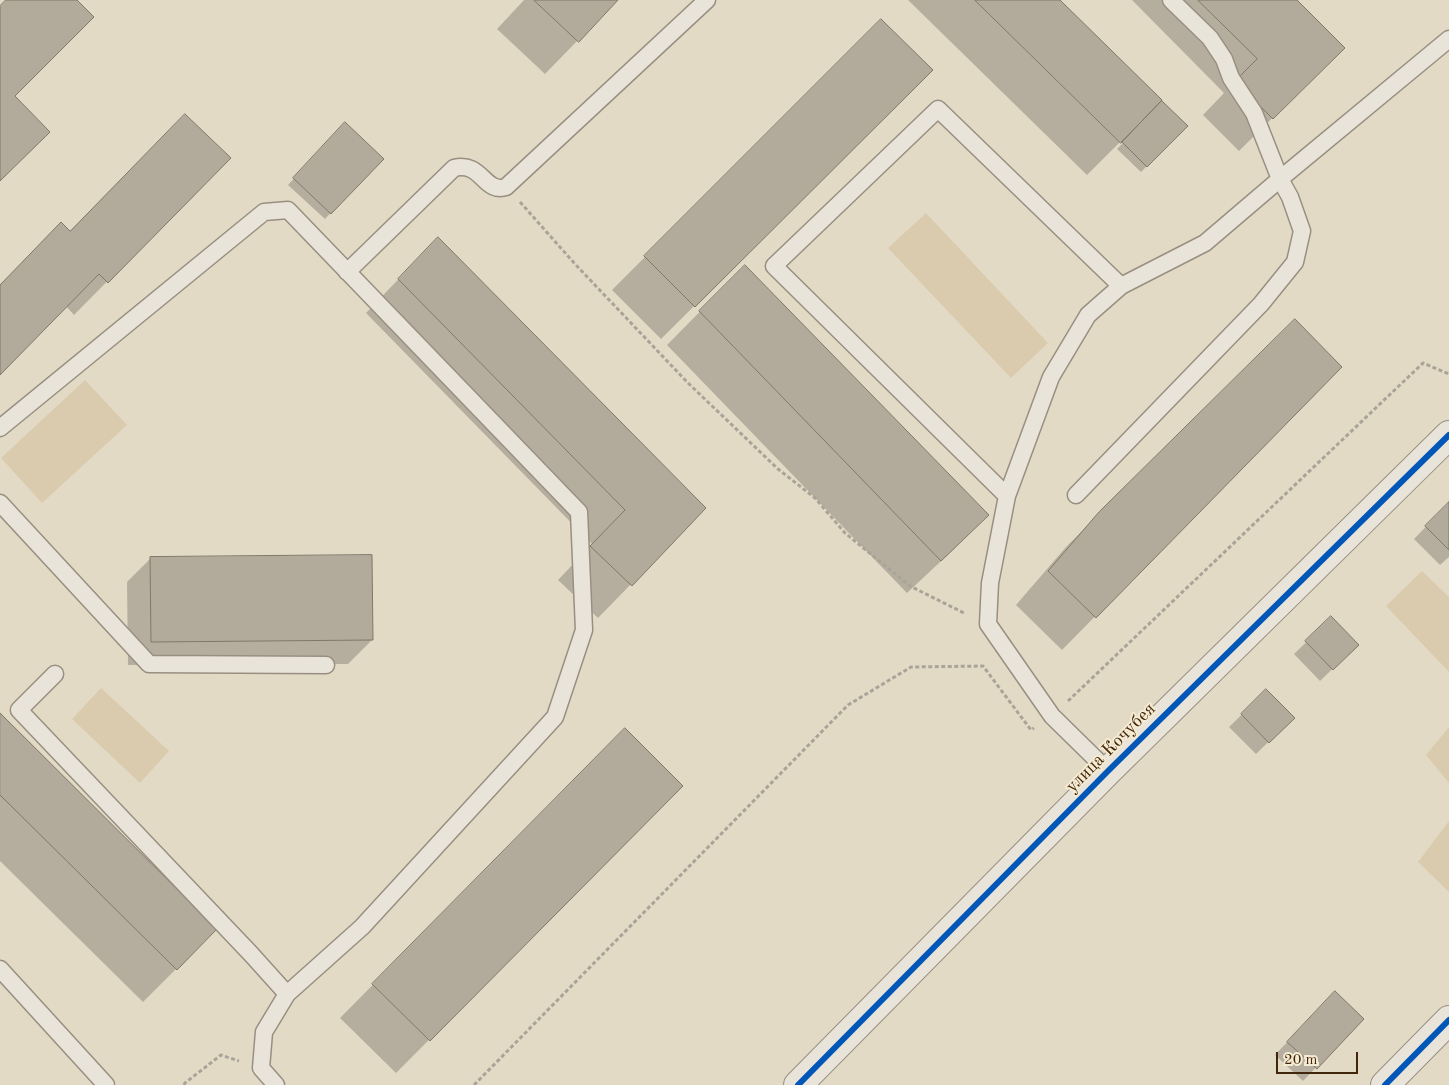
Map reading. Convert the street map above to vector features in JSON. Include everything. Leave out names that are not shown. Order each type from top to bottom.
[{"type":"street","name":"улица Кочубея","points":[[798,1085],[1108,771],[1449,435]]},
{"type":"street","points":[[1385,1085],[1449,1020]]},
{"type":"lane","points":[[347,272],[454,168],[463,166],[471,169],[493,187],[500,189],[506,187],[706,0]]},
{"type":"lane","points":[[1076,495],[1261,304],[1295,262],[1302,231],[1290,197],[1280,179],[1254,113],[1231,78],[1224,59],[1210,38],[1170,0]]},
{"type":"lane","points":[[1108,771],[1052,716],[988,624],[990,583],[1007,496],[1051,378],[1088,315],[1121,286],[1205,242],[1449,39]]},
{"type":"lane","points":[[1007,496],[774,266],[938,109],[1121,286]]},
{"type":"lane","points":[[0,428],[264,212],[288,210],[579,512],[584,630],[555,717],[362,927],[287,994],[264,1032],[262,1068],[276,1085]]},
{"type":"lane","points":[[0,503],[149,664],[326,665]]},
{"type":"lane","points":[[54,674],[19,710],[287,994]]},
{"type":"lane","points":[[0,969],[99,1083]]},
{"type":"path","points":[[506,187],[575,264],[688,383],[778,469],[815,498],[845,533],[910,586],[988,624]]},
{"type":"path","points":[[474,1085],[848,705],[911,667],[983,666],[1031,730],[1052,716],[1423,363],[1449,374]]},
{"type":"shaded area","points":[[926,213],[1048,343],[1011,378],[888,248]]},
{"type":"shaded area","points":[[85,380],[127,425],[42,503],[1,458]]},
{"type":"shaded area","points":[[1422,571],[1449,597],[1449,672],[1386,606]]},
{"type":"shaded area","points":[[101,688],[169,751],[140,783],[72,719]]},
{"type":"shaded area","points":[[1449,727],[1449,783],[1426,755]]},
{"type":"shaded area","points":[[1449,821],[1449,892],[1418,862]]},
{"type":"building","points":[[6,0],[77,0],[94,17],[15,96],[50,132],[0,181],[0,6]]},
{"type":"building","points":[[534,0],[618,0],[579,42]]},
{"type":"building","points":[[975,0],[1060,0],[1162,100],[1121,143]]},
{"type":"building","points":[[1198,0],[1297,0],[1345,48],[1273,119],[1235,81],[1257,59]]},
{"type":"building","points":[[881,19],[933,70],[695,307],[644,256]]},
{"type":"building","points":[[1162,101],[1188,126],[1147,167],[1122,142]]},
{"type":"building","points":[[185,114],[231,158],[108,283],[99,274],[0,375],[0,285],[61,222],[70,231]]},
{"type":"building","points":[[345,122],[384,159],[331,214],[293,178]]},
{"type":"building","points":[[438,237],[706,508],[632,586],[590,546],[625,510],[398,279]]},
{"type":"building","points":[[745,265],[989,515],[941,561],[699,311]]},
{"type":"building","points":[[1295,319],[1342,367],[1096,618],[1048,571],[1099,512]]},
{"type":"building","points":[[1449,502],[1449,550],[1425,526]]},
{"type":"building","points":[[372,555],[373,640],[151,642],[150,557]]},
{"type":"building","points":[[1331,616],[1359,645],[1333,670],[1305,641]]},
{"type":"building","points":[[1266,689],[1295,718],[1269,743],[1241,714]]},
{"type":"building","points":[[0,713],[217,929],[177,970],[0,795]]},
{"type":"building","points":[[625,728],[683,786],[430,1041],[372,984]]},
{"type":"building","points":[[1335,991],[1364,1019],[1317,1069],[1287,1042]]},
{"type":"cycle path","points":[[798,1085],[1108,771],[1449,435]]},
{"type":"cycle path","points":[[1385,1085],[1449,1020]]}]
